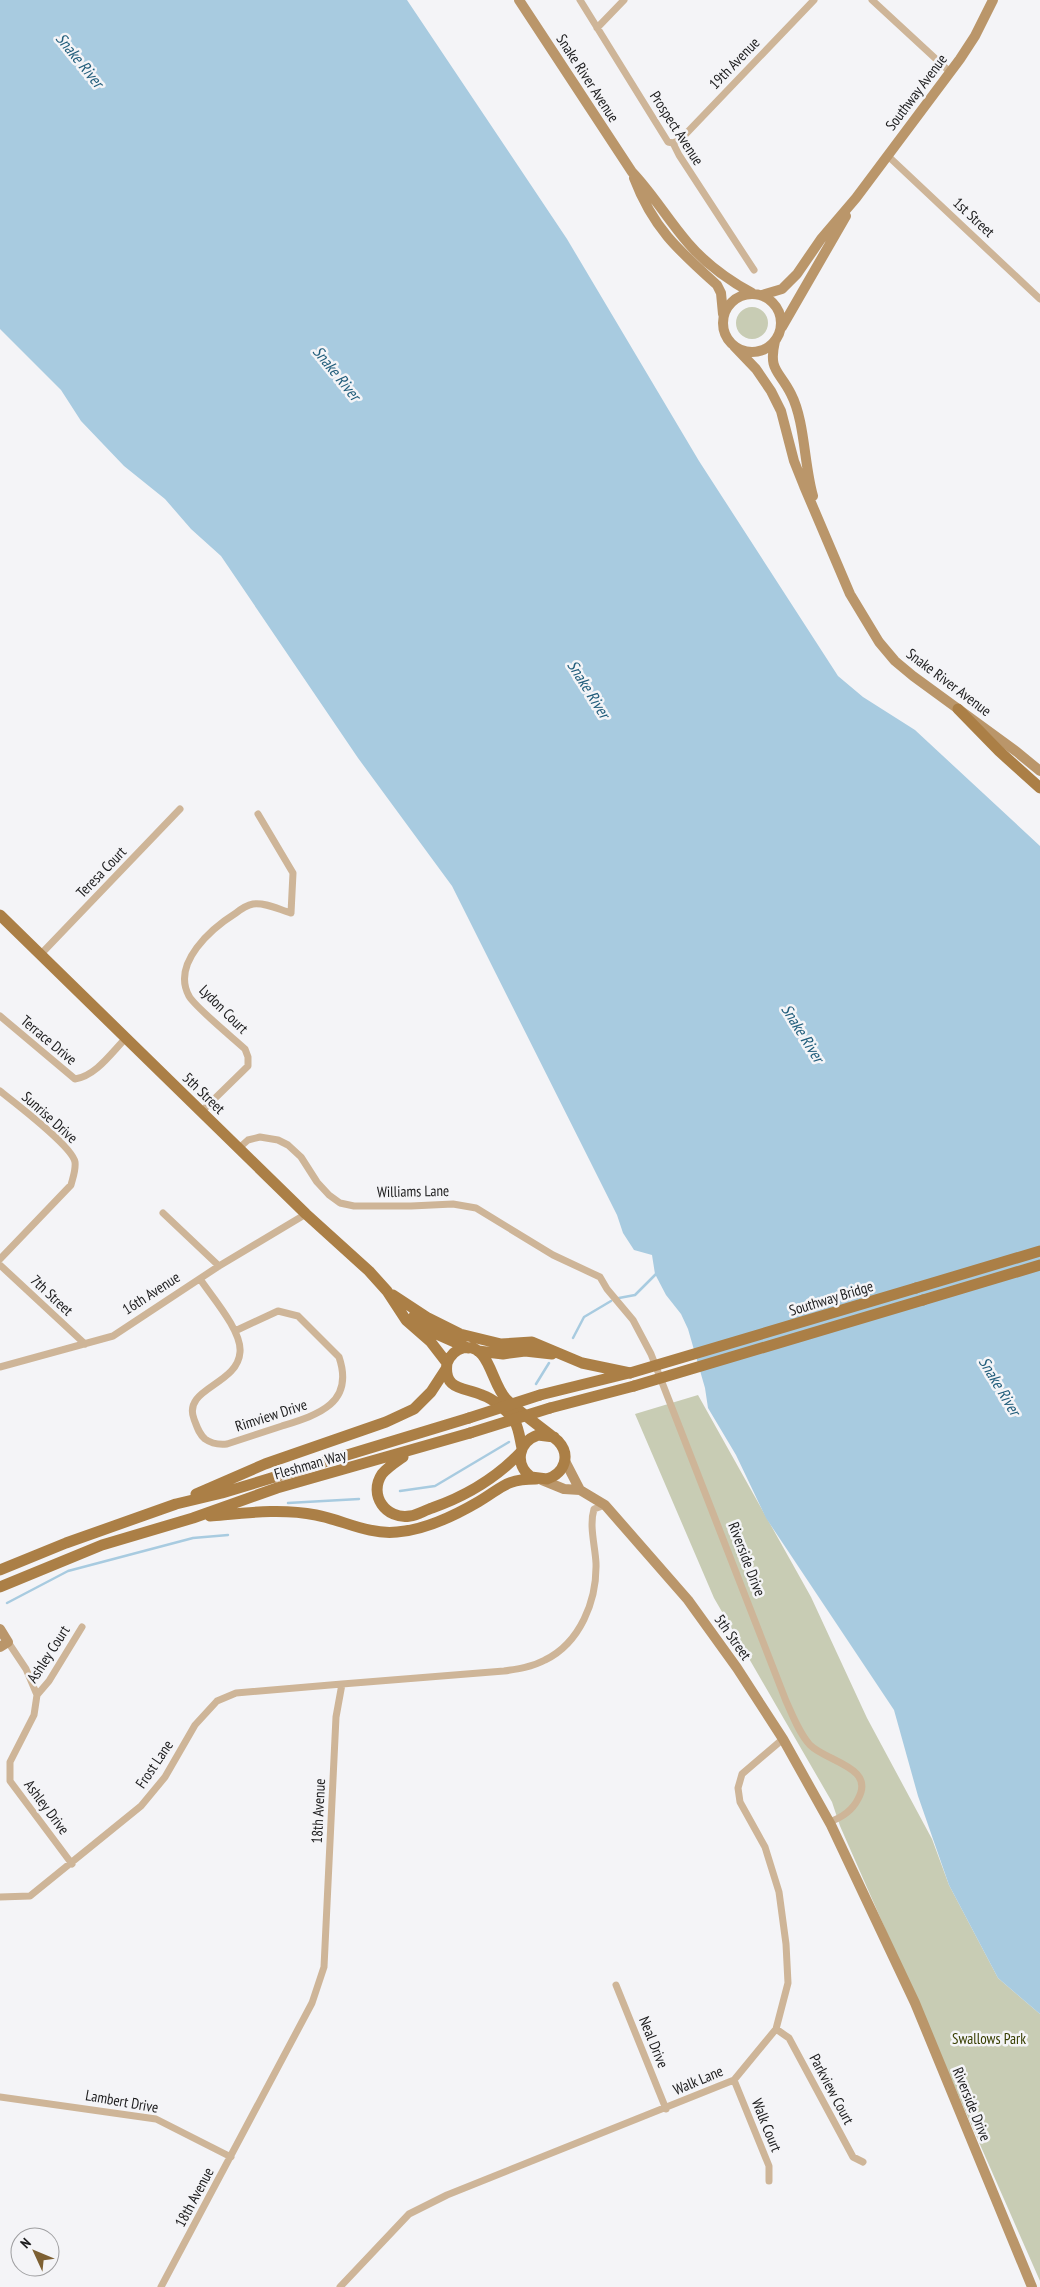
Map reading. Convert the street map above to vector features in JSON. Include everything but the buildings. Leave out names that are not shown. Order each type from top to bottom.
[{"type":"main road","name":"Snake River Avenue","points":[[519,0],[632,172],[650,192],[689,244],[708,263],[730,280],[757,294]]},
{"type":"main road","name":"Southway Avenue","points":[[757,294],[782,289],[788,284],[856,198],[950,72],[975,36],[993,0]]},
{"type":"main road","name":"Snake River Avenue","points":[[632,172],[652,216],[671,243],[717,285],[721,293],[723,315]]},
{"type":"main road","name":"Southway Avenue","points":[[780,330],[830,248],[856,198]]},
{"type":"main road","points":[[757,294],[770,300],[778,308],[781,319],[780,330],[775,341],[766,349],[756,352],[744,351],[734,346],[726,338],[723,327],[723,315],[734,299],[757,294]]},
{"type":"main road","name":"Snake River Avenue","points":[[775,341],[771,358],[774,368],[797,408],[810,486],[820,521]]},
{"type":"main road","name":"Snake River Avenue","points":[[734,346],[756,369],[771,391],[781,411],[800,478],[850,594],[879,642],[895,661],[1040,772]]},
{"type":"main road","points":[[958,709],[999,751],[1040,788]]},
{"type":"main road","name":"5th Street","points":[[0,915],[306,1214],[362,1265],[387,1291],[406,1320],[430,1341],[447,1366],[452,1384],[462,1390],[482,1395],[495,1402],[515,1422],[521,1451]]},
{"type":"main road","name":"Southway Bridge","points":[[630,1373],[1040,1251]]},
{"type":"main road","name":"Southway Bridge","points":[[634,1386],[1040,1265]]},
{"type":"main road","name":"5th Street","points":[[387,1291],[409,1306],[414,1315],[432,1332],[473,1349],[503,1354],[525,1351],[561,1354]]},
{"type":"main road","points":[[409,1306],[448,1329],[468,1336],[501,1344],[532,1342],[582,1363],[630,1373]]},
{"type":"main road","points":[[176,1504],[224,1481],[386,1422],[414,1409],[431,1392],[452,1354],[473,1349],[489,1364],[494,1382],[506,1399],[562,1445],[565,1461],[580,1490]]},
{"type":"main road","name":"Fleshman Way","points":[[0,1570],[66,1543],[176,1504],[222,1493],[540,1395],[630,1373]]},
{"type":"main road","name":"Fleshman Way","points":[[0,1587],[102,1545],[193,1518],[277,1488],[413,1451],[550,1408],[634,1386]]},
{"type":"main road","points":[[413,1451],[382,1474],[377,1486],[377,1497],[384,1509],[395,1515],[410,1516],[446,1503],[486,1484],[521,1451],[528,1439],[538,1435],[554,1437]]},
{"type":"main road","points":[[521,1451],[523,1469],[539,1479]]},
{"type":"main road","points":[[193,1518],[253,1512],[287,1512],[316,1515],[372,1532],[397,1532],[422,1528],[450,1516],[479,1502],[503,1484],[519,1479],[539,1479],[557,1475],[565,1461]]},
{"type":"main road","name":"5th Street","points":[[539,1479],[564,1488],[580,1490],[605,1505],[688,1600],[737,1668],[783,1739],[830,1824]]},
{"type":"main road","points":[[0,1597],[18,1579]]},
{"type":"main road","points":[[0,1629],[4,1644]]},
{"type":"main road","name":"Riverside Drive","points":[[830,1824],[915,2003],[1032,2287]]},
{"type":"street","name":"Prospect Avenue","points":[[580,0],[668,142],[674,143],[677,153],[754,270]]},
{"type":"street","points":[[597,28],[624,0]]},
{"type":"street","name":"19th Avenue","points":[[674,143],[680,140],[814,0]]},
{"type":"street","points":[[872,0],[950,72]]},
{"type":"street","name":"1st Street","points":[[888,156],[1040,299]]},
{"type":"street","name":"Teresa Court","points":[[41,954],[180,809]]},
{"type":"street","name":"Lydon Court","points":[[202,1111],[248,1066],[248,1056],[245,1048],[189,997],[184,983],[186,969],[194,953],[208,935],[224,920],[243,908],[253,904],[267,905],[291,913],[293,873],[258,814]]},
{"type":"street","name":"Terrace Drive","points":[[0,1016],[74,1078],[81,1078],[94,1071],[126,1038]]},
{"type":"street","name":"Sunrise Drive","points":[[0,1091],[66,1147],[75,1162],[71,1185],[0,1259]]},
{"type":"street","name":"Williams Lane","points":[[239,1148],[248,1140],[260,1137],[278,1140],[288,1145],[301,1157],[317,1182],[329,1196],[340,1203],[354,1206],[453,1204],[476,1208],[553,1255],[600,1278]]},
{"type":"street","points":[[163,1213],[219,1266]]},
{"type":"street","name":"16th Avenue","points":[[0,1367],[113,1336],[219,1266],[306,1214]]},
{"type":"street","name":"7th Street","points":[[0,1265],[84,1344]]},
{"type":"street","name":"Riverside Drive","points":[[600,1278],[633,1320],[651,1354],[741,1586],[801,1732],[818,1752],[856,1772],[862,1779],[863,1789],[856,1804],[830,1824]]},
{"type":"street","name":"Rimview Drive","points":[[200,1279],[235,1331],[241,1350],[240,1359],[229,1375],[201,1394],[192,1405],[192,1415],[198,1431],[210,1443],[227,1444],[318,1414],[335,1400],[342,1384],[342,1366],[339,1357],[298,1316],[278,1311],[235,1331]]},
{"type":"street","points":[[342,1684],[526,1668],[544,1661],[561,1650],[576,1636],[593,1594],[596,1566],[591,1519],[594,1509],[605,1505]]},
{"type":"street","name":"Ashley Court","points":[[37,1695],[50,1681],[82,1627]]},
{"type":"street","points":[[4,1644],[26,1669],[37,1695]]},
{"type":"street","name":"Frost Lane","points":[[0,1897],[30,1896],[72,1864],[141,1806],[165,1778],[195,1725],[217,1701],[236,1693],[342,1684]]},
{"type":"street","name":"18th Avenue","points":[[161,2287],[312,2003],[324,1967],[336,1717],[342,1684]]},
{"type":"street","name":"Ashley Drive","points":[[37,1695],[34,1715],[10,1762],[10,1781],[72,1864]]},
{"type":"street","name":"Walk Lane","points":[[340,2287],[409,2214],[456,2191],[666,2109],[734,2080],[776,2029],[788,1983],[780,1892],[765,1847],[740,1802],[738,1788],[742,1774],[783,1739]]},
{"type":"street","name":"Neal Drive","points":[[616,1985],[666,2109]]},
{"type":"street","name":"Parkview Court","points":[[776,2029],[789,2038],[853,2157],[863,2162]]},
{"type":"street","name":"Walk Court","points":[[734,2080],[769,2166],[769,2181]]},
{"type":"street","name":"Lambert Drive","points":[[0,2097],[156,2119],[231,2157]]},
{"type":"green space","points":[[752,307],[758,308],[763,312],[767,317],[767,329],[763,334],[758,338],[752,339],[746,338],[741,334],[737,329],[736,323],[737,317],[741,312],[746,308]]},
{"type":"green space","name":"Swallows Park","points":[[698,1395],[811,1597],[867,1718],[932,1839],[949,1885],[998,1978],[1040,2014],[1040,2281],[840,1826],[832,1802],[714,1598],[635,1414]]},
{"type":"water","name":"Snake River","points":[[0,0],[407,0],[567,239],[699,461],[838,676],[863,697],[915,730],[1040,846],[1040,2014],[998,1978],[949,1885],[918,1796],[894,1710],[766,1518],[736,1455],[708,1408],[705,1388],[688,1329],[681,1314],[666,1295],[655,1274],[652,1255],[634,1250],[623,1233],[617,1215],[452,886],[358,758],[221,556],[191,529],[165,499],[124,466],[81,421],[61,390],[0,329]]},
{"type":"waterway","points":[[619,1298],[635,1295],[657,1273]]},
{"type":"waterway","points":[[573,1338],[584,1317],[611,1301]]},
{"type":"waterway","points":[[536,1384],[549,1363]]},
{"type":"waterway","points":[[400,1491],[435,1486],[509,1442]]},
{"type":"waterway","points":[[288,1503],[359,1499]]},
{"type":"waterway","points":[[7,1603],[68,1571],[193,1538],[228,1535]]}]
